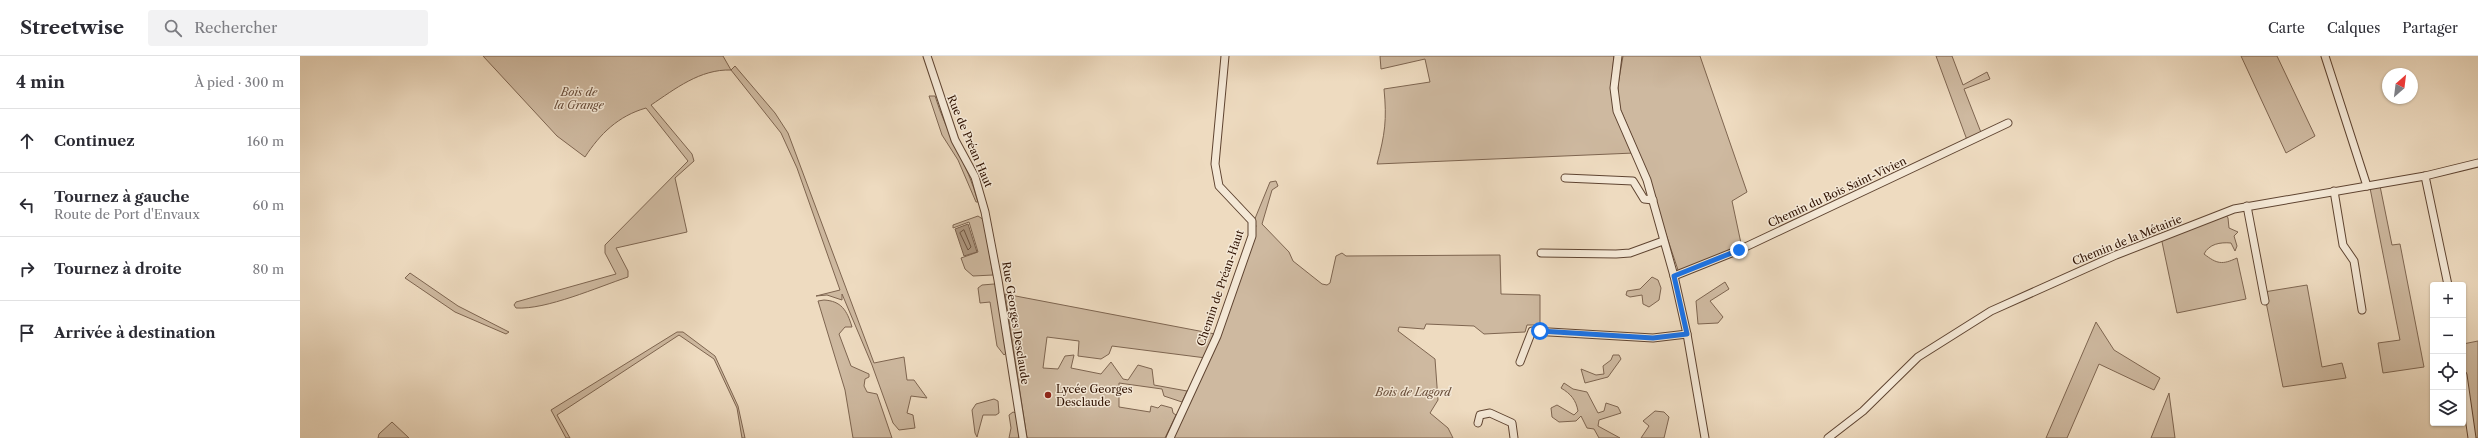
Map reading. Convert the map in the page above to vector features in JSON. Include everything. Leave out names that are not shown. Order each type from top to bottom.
[{"type":"street","name":"Rue de Préan Haut","points":[[927,56],[955,140],[975,177],[985,212]]},
{"type":"street","name":"Chemin de Préan-Haut","points":[[1170,438],[1217,336],[1252,236],[1252,221],[1219,186],[1215,164],[1225,56]]},
{"type":"street","points":[[1618,56],[1614,88],[1617,111],[1640,160],[1653,200],[1663,242],[1674,276],[1687,334],[1705,438]]},
{"type":"street","points":[[2325,56],[2368,186]]},
{"type":"street","name":"Chemin du Bois Saint-Vivien","points":[[1674,276],[1739,250],[2008,123]]},
{"type":"street","name":"Chemin de la Métairie","points":[[1828,438],[1863,411],[1918,358],[1990,311],[2116,255],[2234,209],[2425,176],[2478,164]]},
{"type":"street","points":[[2425,176],[2447,282]]},
{"type":"street","points":[[1565,178],[1633,181],[1644,199],[1653,200]]},
{"type":"street","points":[[2334,192],[2344,244],[2354,261],[2362,310]]},
{"type":"street","points":[[2247,206],[2265,301]]},
{"type":"street","name":"Rue Georges Desclaude","points":[[985,212],[1004,316],[1023,438]]},
{"type":"street","points":[[1540,253],[1616,254],[1630,252],[1663,242]]},
{"type":"street","points":[[1520,362],[1532,331],[1653,338],[1687,334]]},
{"type":"street","points":[[2465,390],[2472,438]]},
{"type":"street","points":[[1478,423],[1480,415],[1490,413],[1512,423],[1514,438]]},
{"type":"green space","name":"Bois de la Grange","points":[[483,56],[723,56],[731,70],[698,76],[651,105],[692,154],[694,161],[675,178],[687,232],[616,248],[628,271],[628,277],[557,302],[528,308],[516,308],[514,305],[516,302],[616,274],[605,253],[605,245],[688,161],[646,108],[636,111],[618,121],[604,133],[585,157],[557,136]]},
{"type":"green space","points":[[1380,56],[1614,56],[1612,97],[1616,117],[1634,153],[1377,164],[1385,127],[1384,89],[1430,82],[1425,59],[1381,69]]},
{"type":"green space","points":[[1623,56],[1700,56],[1747,192],[1732,201],[1742,248],[1679,273],[1639,153],[1619,106],[1618,85]]},
{"type":"green space","points":[[1936,56],[1952,56],[1963,85],[1987,72],[1990,79],[1964,89],[1982,135],[1967,140]]},
{"type":"green space","points":[[2241,56],[2277,56],[2315,136],[2286,153]]},
{"type":"green space","points":[[735,66],[775,113],[788,133],[874,363],[904,357],[907,380],[914,380],[927,398],[911,396],[907,413],[913,415],[915,428],[899,430],[893,423],[872,365],[842,294],[842,300],[827,295],[816,296],[840,290],[797,168],[781,133],[731,70]]},
{"type":"green space","points":[[929,96],[935,96],[945,123],[969,175],[978,202],[976,202],[958,160],[942,135]]},
{"type":"green space","name":"Bois de Lagord","points":[[1276,181],[1278,186],[1272,190],[1262,224],[1289,252],[1293,261],[1322,284],[1327,285],[1330,283],[1336,256],[1342,253],[1346,256],[1500,255],[1501,294],[1540,295],[1540,325],[1527,325],[1525,332],[1484,334],[1474,326],[1426,324],[1424,329],[1399,327],[1398,331],[1435,359],[1438,400],[1430,413],[1448,428],[1453,438],[1172,438],[1218,337],[1256,226],[1254,221],[1270,182]]},
{"type":"green space","points":[[2380,186],[2392,245],[2400,244],[2424,367],[2383,373],[2378,343],[2400,340],[2370,188]]},
{"type":"green space","points":[[2224,212],[2228,218],[2229,228],[2238,232],[2234,236],[2237,246],[2235,251],[2231,243],[2223,243],[2215,244],[2204,254],[2216,262],[2227,262],[2237,258],[2246,299],[2177,313],[2161,237]]},
{"type":"green space","points":[[978,216],[984,220],[993,275],[973,276],[965,269],[961,258],[978,252],[969,222],[953,228],[953,225]]},
{"type":"green space","points":[[410,273],[458,306],[509,332],[506,334],[455,312],[405,278]]},
{"type":"green space","points":[[1652,277],[1658,280],[1661,288],[1659,300],[1649,307],[1643,304],[1642,295],[1630,297],[1626,295],[1627,291],[1640,289]]},
{"type":"green space","points":[[1725,282],[1729,289],[1710,301],[1723,317],[1718,323],[1698,324],[1696,301]]},
{"type":"green space","points":[[982,285],[997,285],[1006,353],[1004,355],[997,346],[990,302],[980,303],[978,288]]},
{"type":"green space","points":[[2307,285],[2322,367],[2342,363],[2346,378],[2283,387],[2264,292]]},
{"type":"green space","points":[[1005,294],[1215,334],[1206,358],[1112,346],[1109,354],[1101,359],[1078,356],[1079,341],[1047,337],[1043,368],[1058,369],[1065,356],[1074,355],[1071,368],[1101,374],[1111,362],[1123,379],[1128,380],[1138,365],[1152,369],[1154,385],[1187,391],[1182,402],[1164,396],[1162,389],[1119,383],[1119,407],[1150,412],[1151,406],[1158,408],[1161,405],[1172,408],[1173,413],[1176,415],[1165,438],[1027,438]]},
{"type":"green space","points":[[824,300],[839,304],[848,316],[852,327],[845,327],[839,334],[851,366],[869,374],[869,377],[865,379],[864,386],[867,392],[877,394],[892,438],[853,438],[845,390],[818,301]]},
{"type":"green space","points":[[2096,322],[2114,350],[2160,378],[2154,390],[2099,364],[2067,438],[2046,438]]},
{"type":"green space","points":[[677,332],[683,332],[715,356],[738,406],[745,438],[742,438],[737,408],[714,359],[679,335],[557,415],[570,438],[566,438],[551,410]]},
{"type":"green space","points":[[2478,341],[2478,438],[2473,438],[2466,393],[2466,343]]},
{"type":"green space","points":[[1613,355],[1619,355],[1621,359],[1608,377],[1585,383],[1581,369],[1596,375],[1604,374],[1603,366],[1611,360]]},
{"type":"green space","points":[[1564,383],[1573,389],[1587,392],[1598,413],[1604,411],[1606,403],[1618,407],[1621,413],[1599,420],[1598,426],[1620,438],[1599,438],[1594,429],[1587,428],[1581,416],[1576,421],[1559,422],[1552,417],[1551,408],[1557,405],[1574,415],[1578,411],[1572,398],[1561,388]]},
{"type":"green space","points":[[2169,393],[2175,438],[2151,438]]},
{"type":"green space","points":[[994,399],[998,401],[999,413],[996,415],[983,415],[977,437],[975,433],[972,410],[976,404]]},
{"type":"green space","points":[[1655,411],[1664,412],[1669,417],[1664,438],[1641,438],[1649,426],[1643,421]]},
{"type":"green space","points":[[1013,412],[1016,413],[1019,438],[1009,438],[1011,428],[1009,415]]},
{"type":"green space","points":[[392,422],[409,438],[378,438],[379,434]]},
{"type":"water","points":[[968,224],[977,252],[964,256],[955,229]]},
{"type":"place","name":"Lycée Georges Desclaude","points":[[1048,395]]},
{"type":"route","points":[[1540,331],[1653,338],[1687,334],[1674,276],[1739,250]]}]
